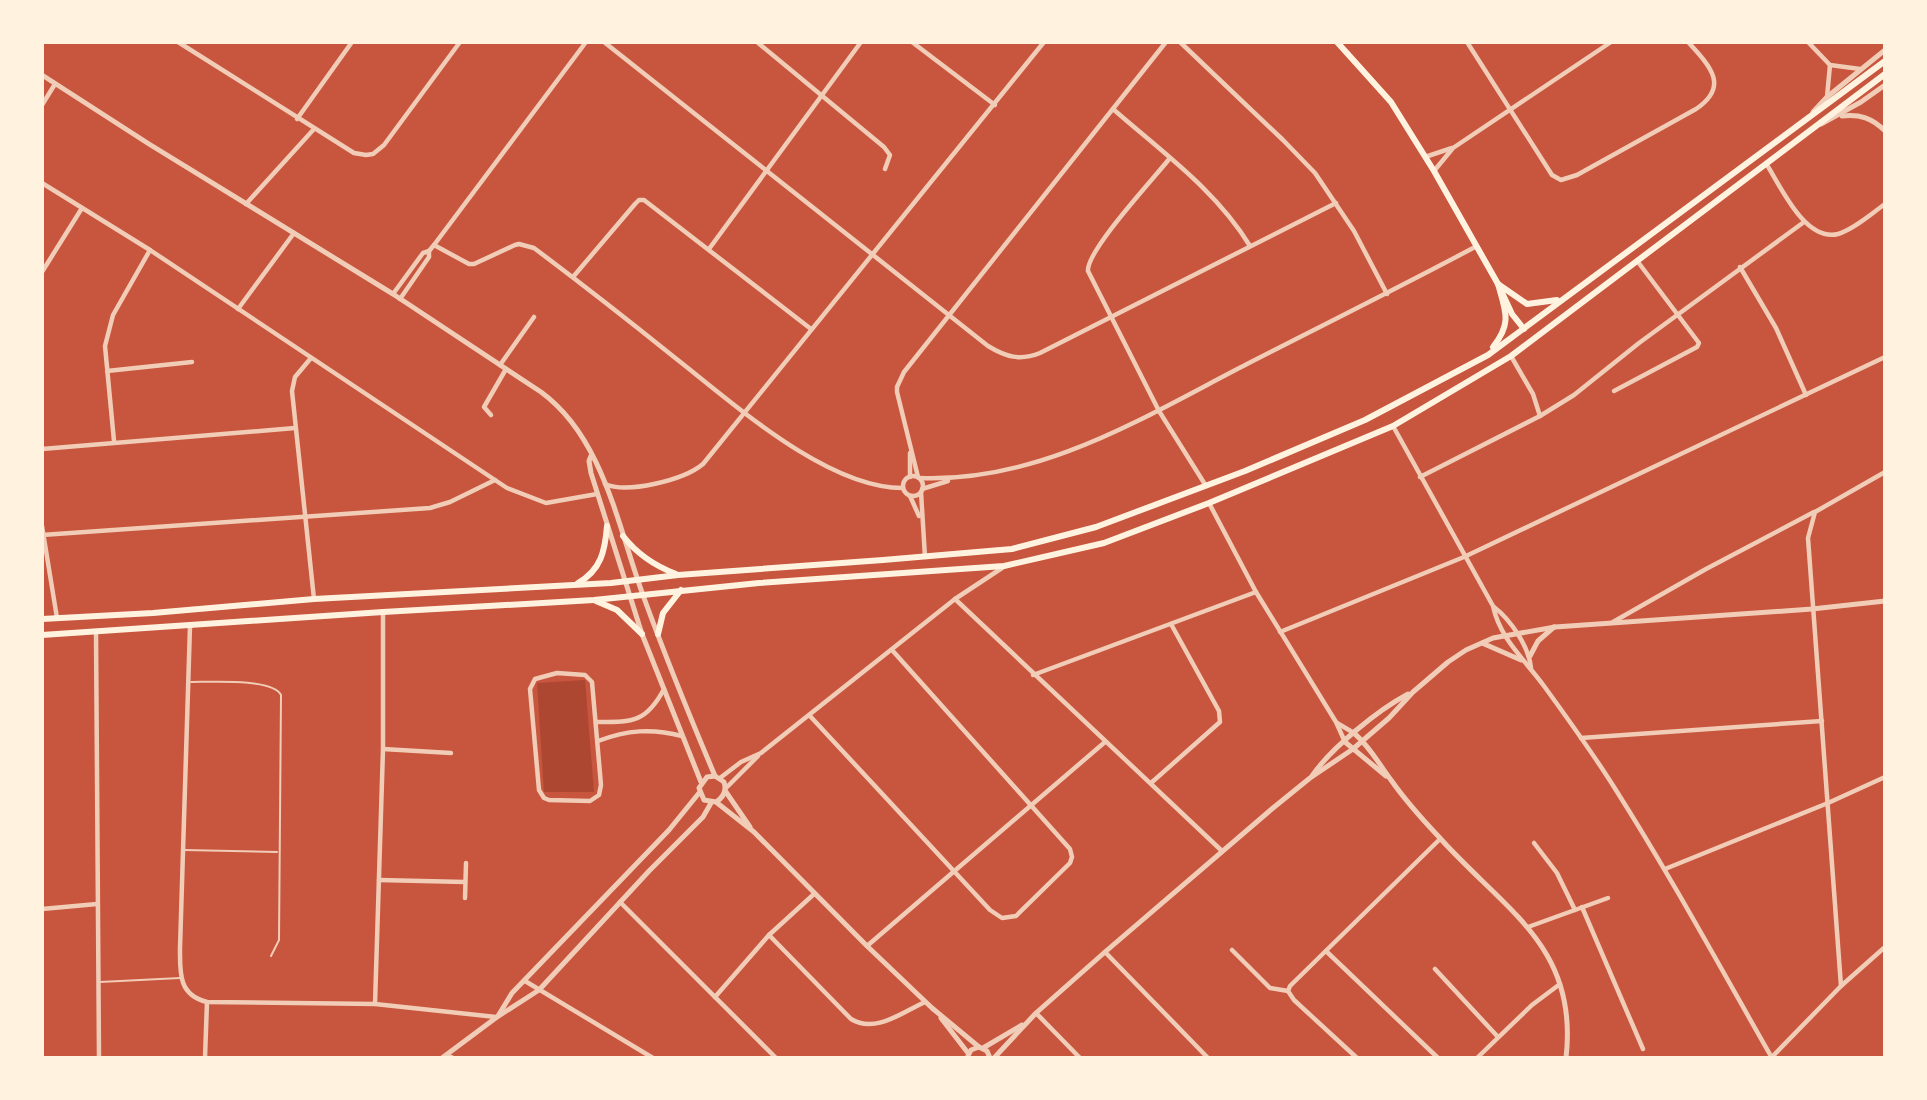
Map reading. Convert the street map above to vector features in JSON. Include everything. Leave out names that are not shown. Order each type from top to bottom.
[{"type":"main road","points":[[1337,42],[1384,93],[1434,171],[1512,314],[1524,329],[1538,338]]},
{"type":"main road","points":[[42,619],[153,613],[314,599],[624,581],[1012,549],[1096,527],[1206,486],[1365,420],[1488,355],[1885,61]]},
{"type":"main road","points":[[42,635],[383,611],[594,600],[681,590],[1004,566],[1104,542],[1209,503],[1393,426],[1511,356],[1885,74]]},
{"type":"main road","points":[[1498,284],[1527,304],[1562,299]]},
{"type":"main road","points":[[1488,355],[1506,326],[1506,312],[1498,284]]},
{"type":"main road","points":[[578,583],[591,575],[599,564],[607,526]]},
{"type":"main road","points":[[623,537],[652,563],[678,575]]},
{"type":"main road","points":[[658,634],[663,613],[681,590]]},
{"type":"main road","points":[[594,600],[617,610],[642,634]]},
{"type":"street","points":[[178,42],[314,130],[359,155],[373,153],[384,145],[460,42]]},
{"type":"street","points":[[297,119],[352,42]]},
{"type":"street","points":[[394,295],[423,253],[434,245],[586,42]]},
{"type":"street","points":[[604,42],[1001,354],[1024,358],[1040,353],[1336,203]]},
{"type":"street","points":[[757,42],[888,152],[890,160],[886,169]]},
{"type":"street","points":[[709,249],[861,42]]},
{"type":"street","points":[[912,42],[995,105]]},
{"type":"street","points":[[610,499],[622,489],[695,471],[875,254],[1044,42]]},
{"type":"street","points":[[925,556],[921,520],[923,483],[910,449],[897,387],[904,372],[1166,42]]},
{"type":"street","points":[[1180,42],[1283,139],[1315,173],[1336,203],[1387,294]]},
{"type":"street","points":[[1434,171],[1453,148],[1611,42]]},
{"type":"street","points":[[1469,43],[1552,175],[1558,180],[1568,180],[1696,109],[1710,98],[1715,87],[1712,74],[1704,59],[1688,42]]},
{"type":"street","points":[[1808,42],[1829,65],[1861,69]]},
{"type":"street","points":[[1806,120],[1827,97],[1885,50]]},
{"type":"street","points":[[1827,97],[1829,65]]},
{"type":"street","points":[[42,75],[394,295],[562,409],[575,424],[598,465],[642,594],[717,777],[754,832]]},
{"type":"street","points":[[42,105],[55,84]]},
{"type":"street","points":[[1815,127],[1838,116],[1885,85]]},
{"type":"street","points":[[1113,109],[1220,203],[1250,246]]},
{"type":"street","points":[[1838,116],[1863,116],[1885,131]]},
{"type":"street","points":[[246,204],[314,130]]},
{"type":"street","points":[[1425,157],[1453,148]]},
{"type":"street","points":[[1170,158],[1087,265],[1090,278],[1158,411],[1206,486]]},
{"type":"street","points":[[1767,165],[1804,222],[1820,234],[1837,234],[1846,230],[1885,204]]},
{"type":"street","points":[[42,183],[150,250],[495,480],[541,503],[555,503],[597,494]]},
{"type":"street","points":[[573,277],[635,204],[644,200],[811,329]]},
{"type":"street","points":[[42,272],[82,208]]},
{"type":"street","points":[[1419,477],[1540,416],[1574,395],[1804,222]]},
{"type":"street","points":[[238,309],[294,233]]},
{"type":"street","points":[[434,245],[468,264],[474,264],[515,245],[534,248],[745,413],[801,451],[874,485],[903,488],[910,496],[921,520]]},
{"type":"street","points":[[910,496],[953,480],[995,473],[1066,452],[1128,427],[1475,247]]},
{"type":"street","points":[[114,441],[105,346],[109,326],[120,301],[150,250]]},
{"type":"street","points":[[400,299],[429,257],[429,251]]},
{"type":"street","points":[[1614,391],[1698,347],[1699,341],[1638,262]]},
{"type":"street","points":[[1741,267],[1774,323],[1805,396]]},
{"type":"street","points":[[491,415],[484,407],[503,367],[534,317]]},
{"type":"street","points":[[1511,356],[1532,394],[1540,416]]},
{"type":"street","points":[[1280,632],[1464,557],[1885,357]]},
{"type":"street","points":[[311,358],[298,372],[293,383],[295,428],[314,599]]},
{"type":"street","points":[[107,372],[192,362]]},
{"type":"street","points":[[1393,426],[1521,660]]},
{"type":"street","points":[[42,449],[295,428]]},
{"type":"street","points":[[909,477],[910,449]]},
{"type":"street","points":[[497,1017],[512,993],[669,830],[699,793],[701,782],[629,596],[597,494],[590,467],[591,456]]},
{"type":"street","points":[[1613,622],[1885,472]]},
{"type":"street","points":[[903,488],[904,481],[909,477],[953,480]]},
{"type":"street","points":[[43,535],[430,508],[450,502],[495,480]]},
{"type":"street","points":[[605,484],[622,489]]},
{"type":"street","points":[[1209,503],[1256,592],[1336,722],[1345,742],[1389,778]]},
{"type":"street","points":[[1815,512],[1810,521],[1808,538],[1841,986]]},
{"type":"street","points":[[42,526],[57,618]]},
{"type":"street","points":[[444,1056],[539,990],[703,817],[714,802],[722,798],[726,790],[761,753],[955,598],[1004,566]]},
{"type":"street","points":[[1033,675],[1256,592]]},
{"type":"street","points":[[955,598],[1033,675],[1222,851]]},
{"type":"street","points":[[699,793],[704,800],[714,802],[754,832],[932,1008],[992,1058],[1027,1021],[1104,951],[1222,851],[1310,778],[1363,741],[1448,662],[1482,643],[1505,635],[1555,627],[1812,609],[1885,601]]},
{"type":"street","points":[[1493,606],[1503,614],[1516,633],[1530,656],[1531,668]]},
{"type":"street","points":[[375,1004],[383,750],[383,611]]},
{"type":"street","points":[[1151,783],[1213,731],[1220,722],[1219,711],[1171,624]]},
{"type":"street","points":[[190,626],[180,978],[186,990],[199,1000],[207,1002],[375,1004],[497,1017]]},
{"type":"street","points":[[1530,656],[1538,641],[1555,627]]},
{"type":"street","points":[[96,631],[99,1058]]},
{"type":"street","points":[[1482,643],[1521,660],[1531,668],[1580,738],[1665,869],[1772,1058],[1841,986],[1885,947]]},
{"type":"street","points":[[810,716],[990,910],[1002,918],[1016,916],[1070,863],[1072,857],[1068,846],[891,650]]},
{"type":"street","points":[[557,673],[588,676],[592,682],[597,722],[601,785],[597,798],[590,801],[550,800],[541,796],[530,689],[535,679],[557,673]]},
{"type":"street","points":[[597,722],[635,721],[654,707],[664,689]]},
{"type":"street","points":[[1310,778],[1320,764],[1345,742],[1395,701],[1413,692]]},
{"type":"street","points":[[1580,738],[1822,721]]},
{"type":"street","points":[[1336,722],[1363,741],[1389,778],[1440,839],[1528,927],[1544,950],[1560,983],[1568,1022],[1566,1058]]},
{"type":"street","points":[[598,741],[625,732],[649,730],[682,736]]},
{"type":"street","points":[[867,946],[1105,742]]},
{"type":"street","points":[[383,750],[451,753]]},
{"type":"street","points":[[701,782],[707,777],[717,777],[761,753]]},
{"type":"street","points":[[1665,869],[1885,777]]},
{"type":"street","points":[[1288,990],[1293,981],[1440,839]]},
{"type":"street","points":[[1534,843],[1557,873],[1575,910]]},
{"type":"street","points":[[465,898],[466,863]]},
{"type":"street","points":[[379,880],[465,882]]},
{"type":"street","points":[[715,997],[781,921],[814,894]]},
{"type":"street","points":[[1528,927],[1608,898]]},
{"type":"street","points":[[620,902],[776,1058]]},
{"type":"street","points":[[42,909],[97,904]]},
{"type":"street","points":[[1582,907],[1643,1049]]},
{"type":"street","points":[[769,935],[844,1013],[859,1024],[876,1025],[926,1002]]},
{"type":"street","points":[[1232,950],[1270,988],[1288,990]]},
{"type":"street","points":[[1104,951],[1208,1058]]},
{"type":"street","points":[[1326,951],[1438,1058]]},
{"type":"street","points":[[1436,969],[1498,1037]]},
{"type":"street","points":[[524,981],[653,1058]]},
{"type":"street","points":[[1477,1058],[1532,1005],[1560,983]]},
{"type":"street","points":[[1288,990],[1294,1000],[1357,1058]]},
{"type":"street","points":[[205,1058],[207,1002]]},
{"type":"street","points":[[932,1008],[967,1056],[1027,1021]]},
{"type":"street","points":[[1036,1013],[1080,1058]]},
{"type":"street","points":[[444,1056],[453,1058]]},
{"type":"lane","points":[[190,682],[259,684],[275,687],[281,695],[279,940],[271,956]]},
{"type":"lane","points":[[183,850],[278,852]]},
{"type":"lane","points":[[97,982],[180,978]]},
{"type":"shaded area","points":[[585,680],[594,792],[544,792],[537,683]]}]
